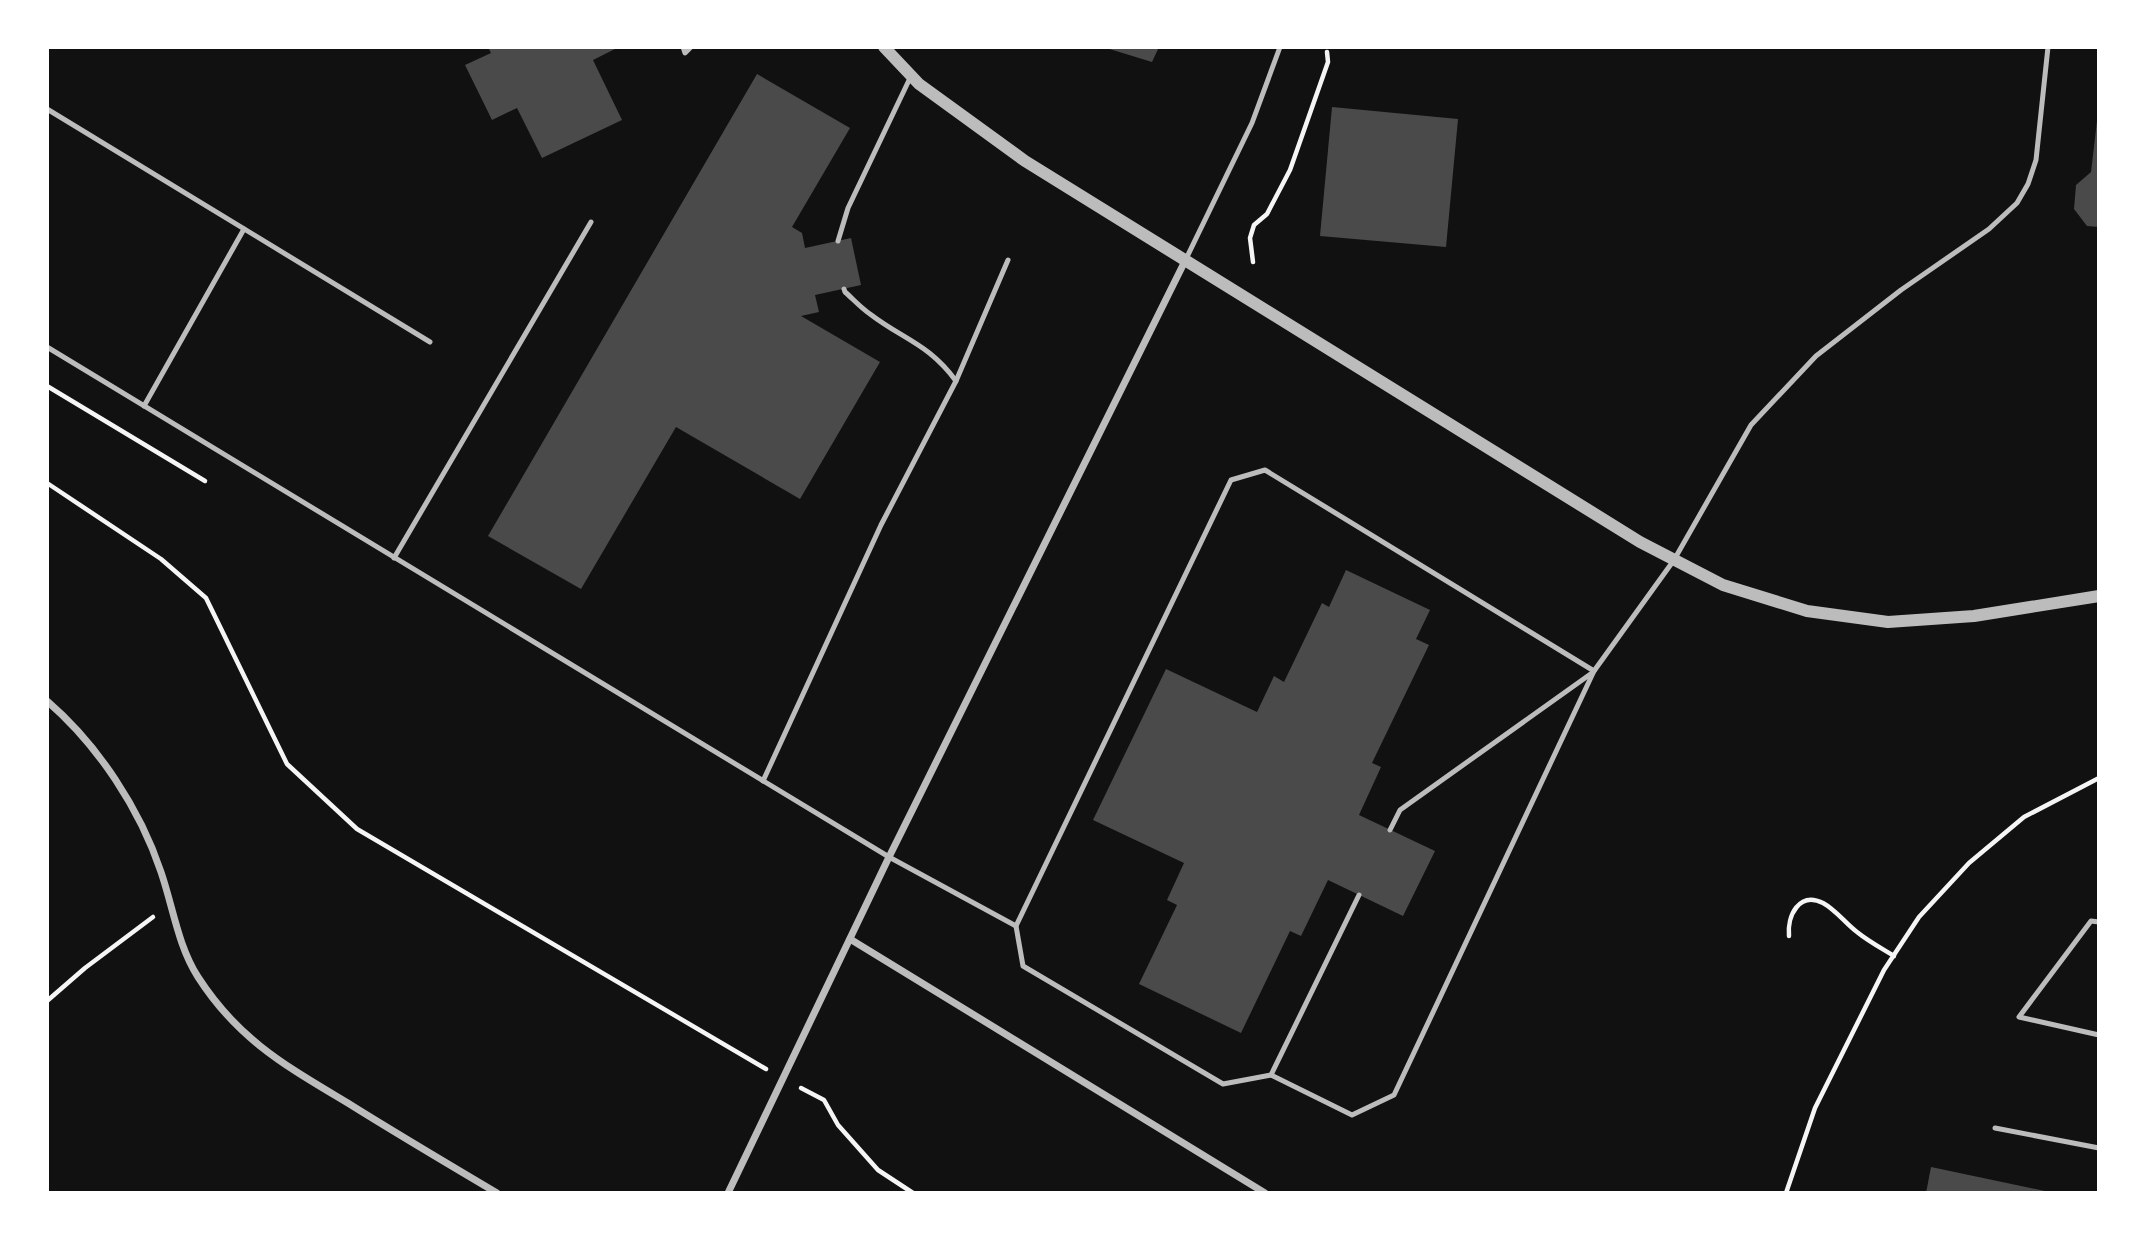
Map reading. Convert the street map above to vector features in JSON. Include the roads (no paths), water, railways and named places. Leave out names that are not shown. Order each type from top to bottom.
[{"type":"street","points":[[884,47],[919,84],[1025,162],[1640,542],[1723,585],[1807,611],[1888,622],[1974,616],[2099,596]]},
{"type":"street","points":[[728,1193],[888,857],[1185,261]]},
{"type":"street","points":[[47,701],[97,755],[148,835],[177,929],[196,974],[224,1014],[268,1054],[497,1193]]},
{"type":"street","points":[[850,939],[1265,1193]]},
{"type":"lane","points":[[683,47],[685,53],[691,47]]},
{"type":"lane","points":[[1185,261],[1252,123],[1280,47]]},
{"type":"lane","points":[[1594,671],[1265,470],[1231,480],[1016,926],[1023,966],[1223,1084],[1271,1075],[1352,1115],[1394,1095],[1594,671],[1674,560],[1751,425],[1816,356],[1892,297],[1989,229],[2017,203],[2028,184],[2036,160],[2048,47]]},
{"type":"lane","points":[[838,241],[848,208],[911,76]]},
{"type":"lane","points":[[47,109],[430,342]]},
{"type":"lane","points":[[394,558],[591,222]]},
{"type":"lane","points":[[144,406],[244,229]]},
{"type":"lane","points":[[763,781],[881,525],[956,382],[1008,260]]},
{"type":"lane","points":[[844,289],[871,315],[942,362],[956,382]]},
{"type":"lane","points":[[47,347],[888,857],[1016,926]]},
{"type":"lane","points":[[1390,830],[1400,810],[1594,671]]},
{"type":"lane","points":[[1271,1075],[1359,895]]},
{"type":"lane","points":[[2099,922],[2091,921],[2019,1017],[2099,1035]]},
{"type":"lane","points":[[1995,1128],[2099,1148]]}]
